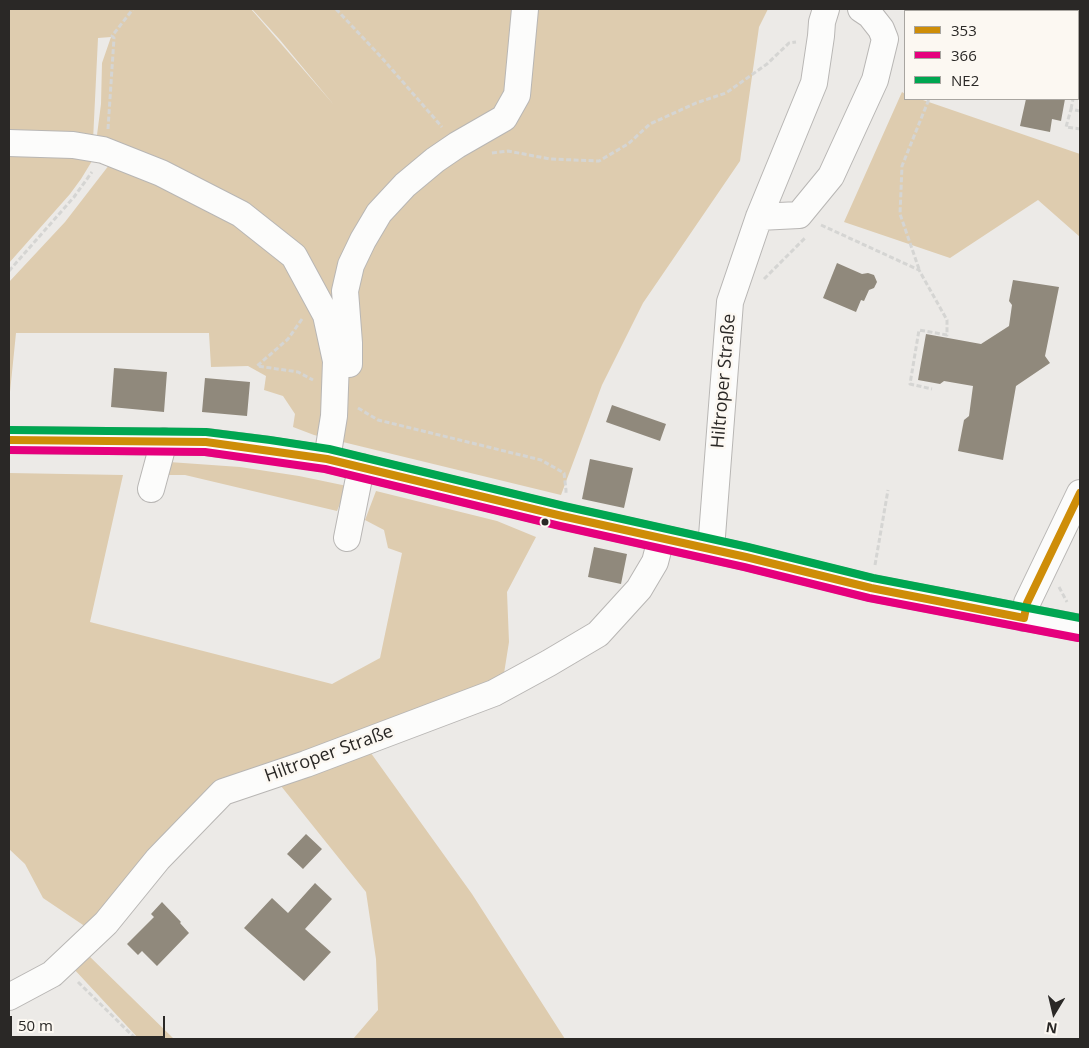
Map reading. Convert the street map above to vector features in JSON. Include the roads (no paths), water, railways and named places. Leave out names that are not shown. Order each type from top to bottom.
[{"type":"street","points":[[334,390],[350,365],[345,291],[351,265],[363,240],[379,213],[405,185],[434,160],[504,118],[517,95],[525,9]]},
{"type":"street","name":"Hiltroper Straße","points":[[711,549],[730,302],[759,217],[814,83],[822,22],[826,9]]},
{"type":"street","points":[[759,217],[799,215],[831,176],[895,35],[881,29],[870,15],[861,9]]},
{"type":"street","points":[[9,143],[73,145],[103,150],[161,173],[241,214],[294,256],[326,315],[336,361],[334,416],[327,459]]},
{"type":"street","points":[[9,440],[206,442],[327,459],[871,588],[1080,628]]},
{"type":"street","points":[[151,489],[164,441]]},
{"type":"street","points":[[347,538],[362,467]]},
{"type":"street","points":[[1024,618],[1027,603],[1080,493]]},
{"type":"street","name":"Hiltroper Straße","points":[[9,998],[52,974],[106,923],[158,859],[223,792],[324,757],[494,693],[549,663],[598,634],[639,589],[655,562],[661,539]]}]
